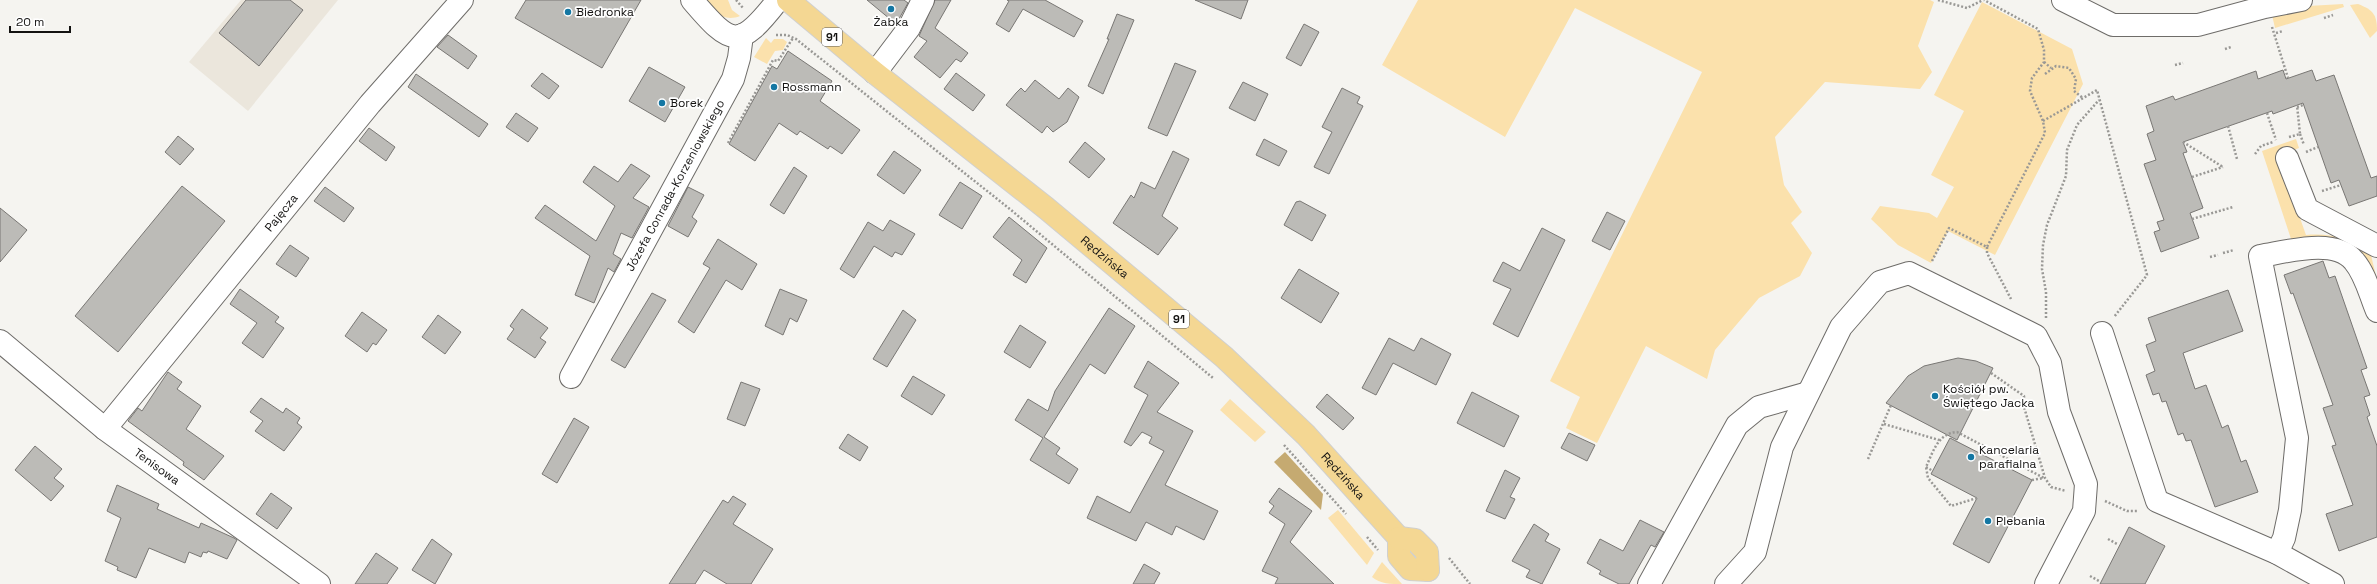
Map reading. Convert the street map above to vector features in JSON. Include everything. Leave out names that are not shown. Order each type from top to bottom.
[{"type":"main road","name":"Rędzińska","points":[[788,0],[875,73],[1046,208],[1224,357],[1306,435],[1399,538],[1399,556],[1410,569],[1434,577]]},
{"type":"street","name":"Pajęcza","points":[[105,429],[370,104],[462,0]]},
{"type":"street","points":[[692,0],[715,27],[724,34],[742,35],[752,31],[778,0]]},
{"type":"street","points":[[875,73],[909,28],[923,0]]},
{"type":"street","points":[[2063,0],[2113,25],[2198,25],[2265,7],[2301,0]]},
{"type":"street","name":"Józefa Conrada-Korzeniowskiego","points":[[571,377],[733,79],[739,58],[742,35]]},
{"type":"street","points":[[2288,147],[2307,209],[2377,246]]},
{"type":"street","points":[[2277,553],[2284,538],[2290,510],[2297,438],[2260,256],[2327,246],[2340,251],[2353,260],[2363,274],[2377,311]]},
{"type":"street","points":[[1726,584],[1755,552],[1782,447],[1841,327],[1880,282],[1909,274],[2032,334],[2050,363],[2059,412],[2086,484],[2084,511],[2046,584]]},
{"type":"street","points":[[2102,333],[2157,502],[2277,553],[2333,584]]},
{"type":"street","name":"Tenisowa","points":[[0,341],[105,429],[319,584]]},
{"type":"street","points":[[1649,584],[1737,425],[1759,407],[1808,393]]},
{"type":"path","points":[[1938,0],[1967,8],[1984,0],[2038,29],[2044,50],[2044,62],[2032,78],[2030,91],[2032,100],[2043,121],[2045,133],[1987,247],[1987,253],[2032,334],[2046,319],[2046,292],[2042,269],[2042,244],[2047,226],[2066,176],[2067,150],[2077,125],[2099,100]]},
{"type":"path","points":[[2324,18],[2333,15]]},
{"type":"path","points":[[2270,21],[2288,78]]},
{"type":"path","points":[[2276,33],[2283,31]]},
{"type":"path","points":[[774,35],[787,35],[793,38],[1011,210],[1219,384]]},
{"type":"path","points":[[728,143],[773,60],[778,61],[793,38]]},
{"type":"path","points":[[2225,49],[2231,47]]},
{"type":"path","points":[[2044,62],[2052,68]]},
{"type":"path","points":[[2175,65],[2183,63]]},
{"type":"path","points":[[2045,74],[2052,68],[2062,66],[2074,73],[2076,79],[2074,91],[2083,98]]},
{"type":"path","points":[[2043,121],[2097,90],[2147,275],[2102,333]]},
{"type":"path","points":[[2302,137],[2300,134],[2297,106],[2303,105]]},
{"type":"path","points":[[2267,112],[2288,147]]},
{"type":"path","points":[[2228,126],[2237,159]]},
{"type":"path","points":[[2294,135],[2300,134]]},
{"type":"path","points":[[2184,142],[2223,167],[2192,177]]},
{"type":"path","points":[[2255,154],[2261,146],[2318,147]]},
{"type":"path","points":[[2314,194],[2342,185]]},
{"type":"path","points":[[2192,219],[2233,207]]},
{"type":"path","points":[[1932,262],[1949,228],[1987,247]]},
{"type":"path","points":[[2223,253],[2234,250]]},
{"type":"path","points":[[2210,257],[2218,255]]},
{"type":"path","points":[[1991,373],[2024,396],[2024,407],[2044,478],[2051,487]]},
{"type":"path","points":[[1868,460],[1891,405]]},
{"type":"path","points":[[1884,424],[1939,440]]},
{"type":"path","points":[[1977,498],[1951,506],[1928,478],[1926,466],[1939,440],[1949,432],[1957,432],[2044,478]]},
{"type":"path","points":[[1280,442],[1348,515]]},
{"type":"path","points":[[1926,466],[1933,470]]},
{"type":"path","points":[[2032,480],[2044,478]]},
{"type":"path","points":[[2112,502],[2131,511]]},
{"type":"path","points":[[1363,532],[1382,556]]},
{"type":"path","points":[[2108,539],[2117,544]]},
{"type":"path","points":[[2090,576],[2099,581]]},
{"type":"shaded area","points":[[241,0],[338,0],[248,111],[189,62]]},
{"type":"shaded area","points":[[702,0],[728,0],[732,10],[740,16],[734,18],[723,17]]},
{"type":"shaded area","points":[[1418,0],[1930,0],[1934,2],[1918,46],[1932,72],[1920,89],[1825,82],[1775,137],[1784,185],[1802,212],[1791,223],[1812,253],[1800,276],[1759,298],[1715,350],[1707,379],[1646,346],[1597,443],[1566,428],[1580,397],[1550,381],[1702,72],[1575,8],[1505,137],[1382,65]]},
{"type":"shaded area","points":[[1982,2],[2072,49],[2083,84],[1995,255],[1948,231],[1931,263],[1898,245],[1871,219],[1880,206],[1929,213],[1937,218],[1954,187],[1931,175],[1964,111],[1934,95]]},
{"type":"shaded area","points":[[2343,4],[2344,7],[2275,28],[2272,15],[2308,6]]},
{"type":"shaded area","points":[[2358,4],[2371,11],[2375,17],[2377,31],[2370,38],[2350,5]]},
{"type":"shaded area","points":[[766,38],[771,43],[774,39],[783,39],[787,42],[783,50],[775,51],[767,64],[754,57]]},
{"type":"shaded area","points":[[2296,139],[2299,148],[2278,156],[2306,235],[2332,236],[2354,243],[2370,251],[2377,280],[2369,273],[2292,242],[2262,151]]},
{"type":"shaded area","points":[[1230,399],[1266,432],[1255,442],[1220,410]]},
{"type":"shaded area","points":[[1285,452],[1323,494],[1321,510],[1274,462]]},
{"type":"shaded area","points":[[1338,510],[1374,553],[1367,565],[1328,518]]},
{"type":"shaded area","points":[[1382,562],[1402,584],[1390,584],[1372,577]]},
{"type":"building","points":[[246,0],[290,0],[303,10],[259,66],[219,33]]},
{"type":"building","points":[[526,0],[641,0],[602,68],[515,18]]},
{"type":"building","points":[[867,0],[904,0],[908,3],[896,24]]},
{"type":"building","points":[[935,0],[951,0],[935,28],[968,53],[961,62],[956,59],[940,78],[914,57],[927,41],[919,36]]},
{"type":"building","points":[[1007,0],[1045,0],[1083,21],[1074,37],[1023,9],[1009,32],[996,24],[1009,1]]},
{"type":"building","points":[[1195,0],[1248,0],[1241,19]]},
{"type":"building","points":[[1117,14],[1134,20],[1103,94],[1088,86],[1109,39],[1107,39]]},
{"type":"building","points":[[1304,24],[1319,32],[1301,66],[1286,58]]},
{"type":"building","points":[[448,35],[477,56],[468,69],[437,47]]},
{"type":"building","points":[[788,51],[832,81],[820,101],[860,130],[842,154],[830,146],[828,149],[800,131],[797,135],[779,123],[755,161],[729,144],[772,66],[777,69]]},
{"type":"building","points":[[1175,63],[1196,71],[1167,136],[1148,128]]},
{"type":"building","points":[[649,67],[685,87],[665,122],[629,101]]},
{"type":"building","points":[[2283,70],[2286,79],[2312,70],[2316,81],[2334,75],[2371,178],[2377,176],[2377,196],[2349,206],[2339,180],[2331,183],[2303,103],[2273,114],[2272,111],[2183,142],[2187,152],[2183,153],[2203,208],[2190,213],[2199,238],[2161,252],[2154,232],[2160,230],[2157,222],[2164,220],[2144,164],[2156,160],[2147,134],[2154,131],[2146,106],[2173,96],[2175,100],[2256,71],[2258,79]]},
{"type":"building","points":[[542,73],[559,86],[549,99],[531,86]]},
{"type":"building","points":[[956,73],[985,95],[973,111],[944,89]]},
{"type":"building","points":[[416,74],[488,124],[479,137],[408,87]]},
{"type":"building","points":[[1035,80],[1059,99],[1068,88],[1079,97],[1067,122],[1053,132],[1047,126],[1042,133],[1006,105],[1021,88],[1025,92]]},
{"type":"building","points":[[1243,82],[1268,94],[1255,121],[1229,108]]},
{"type":"building","points":[[1342,88],[1360,97],[1357,103],[1363,106],[1329,174],[1314,167],[1332,132],[1322,127]]},
{"type":"building","points":[[516,113],[538,128],[528,142],[506,127]]},
{"type":"building","points":[[369,128],[395,147],[386,161],[359,141]]},
{"type":"building","points":[[178,136],[194,149],[180,165],[165,152]]},
{"type":"building","points":[[1264,139],[1287,151],[1279,166],[1256,155]]},
{"type":"building","points":[[1085,142],[1105,159],[1089,178],[1069,162]]},
{"type":"building","points":[[894,151],[921,170],[904,194],[877,175]]},
{"type":"building","points":[[1173,151],[1189,159],[1162,216],[1178,228],[1158,255],[1113,223],[1131,195],[1134,198],[1141,182],[1155,189]]},
{"type":"building","points":[[631,164],[650,176],[633,198],[649,207],[632,238],[621,233],[613,254],[621,259],[614,272],[608,268],[594,303],[575,295],[590,256],[535,218],[545,205],[596,241],[615,206],[583,182],[594,166],[618,182]]},
{"type":"building","points":[[794,167],[807,176],[784,214],[770,205]]},
{"type":"building","points":[[960,182],[982,196],[962,229],[939,215]]},
{"type":"building","points":[[182,186],[225,221],[118,352],[75,316]]},
{"type":"building","points":[[325,187],[354,208],[344,222],[314,201]]},
{"type":"building","points":[[688,187],[704,195],[692,217],[697,221],[688,237],[668,226]]},
{"type":"building","points":[[1300,201],[1326,215],[1312,241],[1284,225],[1296,202]]},
{"type":"building","points":[[0,208],[27,230],[0,262]]},
{"type":"building","points":[[1607,212],[1625,221],[1610,250],[1592,241]]},
{"type":"building","points":[[1009,217],[1047,248],[1026,283],[1013,275],[1022,260],[993,237]]},
{"type":"building","points":[[890,220],[915,234],[902,255],[895,252],[892,257],[874,246],[854,278],[840,269],[868,222],[883,231]]},
{"type":"building","points":[[1542,228],[1565,240],[1518,337],[1493,324],[1511,289],[1493,281],[1503,262],[1520,271]]},
{"type":"building","points":[[718,239],[757,264],[742,290],[726,280],[694,333],[678,322],[710,268],[703,264]]},
{"type":"building","points":[[290,245],[309,258],[296,277],[276,264]]},
{"type":"building","points":[[2323,261],[2329,278],[2335,276],[2367,368],[2361,370],[2370,395],[2364,397],[2370,415],[2367,417],[2377,446],[2377,537],[2339,551],[2326,514],[2353,505],[2332,446],[2336,445],[2323,408],[2333,405],[2293,293],[2291,294],[2284,275]]},
{"type":"building","points":[[1299,269],[1339,293],[1321,323],[1281,298]]},
{"type":"building","points":[[240,289],[279,317],[275,322],[284,328],[263,358],[242,343],[257,323],[230,304]]},
{"type":"building","points":[[780,289],[807,300],[797,322],[790,318],[783,335],[765,326]]},
{"type":"building","points":[[2228,290],[2243,331],[2183,353],[2195,389],[2206,385],[2222,428],[2228,425],[2241,462],[2246,460],[2258,492],[2215,507],[2191,440],[2186,441],[2183,433],[2178,435],[2166,401],[2162,402],[2159,393],[2153,395],[2146,375],[2155,371],[2146,345],[2156,341],[2148,318]]},
{"type":"building","points":[[652,293],[666,300],[625,368],[611,360]]},
{"type":"building","points":[[1109,308],[1135,326],[1105,374],[1090,364],[1044,437],[1060,448],[1056,454],[1078,469],[1069,484],[1030,460],[1043,438],[1015,420],[1028,399],[1048,411],[1055,391]]},
{"type":"building","points":[[522,309],[548,328],[540,338],[546,342],[535,358],[507,339],[514,329],[510,326]]},
{"type":"building","points":[[903,310],[916,320],[887,367],[873,359]]},
{"type":"building","points":[[362,312],[387,330],[376,345],[373,343],[367,352],[345,336]]},
{"type":"building","points":[[438,315],[461,332],[445,354],[422,337]]},
{"type":"building","points":[[1020,325],[1046,342],[1030,368],[1004,352]]},
{"type":"building","points":[[1389,338],[1414,351],[1421,338],[1451,354],[1436,385],[1393,363],[1376,395],[1362,388]]},
{"type":"building","name":"Kościół pw. Świętego Jacka","points":[[1958,358],[1976,361],[1993,368],[1957,440],[1886,403],[1908,376],[1924,366]]},
{"type":"building","points":[[1148,361],[1179,383],[1157,412],[1193,431],[1165,485],[1218,511],[1204,540],[1176,526],[1172,535],[1146,522],[1136,541],[1087,518],[1097,496],[1130,513],[1164,451],[1149,443],[1152,437],[1142,432],[1131,446],[1124,442],[1148,395],[1134,387]]},
{"type":"building","points":[[168,372],[182,382],[177,389],[201,406],[186,429],[224,456],[204,480],[183,465],[184,462],[128,421],[138,408],[142,411]]},
{"type":"building","points":[[913,376],[945,395],[932,415],[901,396]]},
{"type":"building","points":[[741,382],[760,389],[745,426],[727,419]]},
{"type":"building","points":[[1472,392],[1519,416],[1504,447],[1457,423]]},
{"type":"building","points":[[1327,394],[1354,418],[1343,430],[1316,407]]},
{"type":"building","points":[[261,398],[283,413],[286,408],[300,418],[297,423],[302,427],[284,451],[255,431],[263,421],[250,412]]},
{"type":"building","points":[[574,418],[589,427],[557,483],[542,474]]},
{"type":"building","points":[[1569,433],[1595,445],[1587,461],[1561,448]]},
{"type":"building","points":[[848,434],[868,447],[860,461],[839,448]]},
{"type":"building","name":"Plebania","points":[[1950,438],[2032,480],[1989,563],[1953,544],[1977,498],[1931,474]]},
{"type":"building","points":[[35,446],[62,469],[54,478],[64,486],[51,501],[15,470]]},
{"type":"building","points":[[1505,470],[1520,478],[1510,497],[1515,499],[1505,519],[1486,511]]},
{"type":"building","points":[[117,485],[159,504],[157,509],[199,528],[201,523],[237,540],[227,559],[208,551],[207,553],[203,552],[201,557],[189,552],[185,563],[149,548],[136,578],[117,570],[118,567],[105,561],[121,518],[107,511]]},
{"type":"building","points":[[1279,488],[1312,511],[1290,542],[1334,584],[1275,584],[1278,578],[1262,571],[1285,524],[1269,513],[1274,506],[1269,502]]},
{"type":"building","points":[[271,493],[292,508],[277,529],[256,514]]},
{"type":"building","points":[[733,496],[746,504],[733,524],[773,549],[751,584],[727,584],[704,570],[695,584],[669,584],[723,500],[728,503]]},
{"type":"building","points":[[1640,520],[1664,532],[1655,547],[1651,545],[1629,584],[1619,584],[1599,574],[1601,571],[1587,563],[1600,539],[1623,551]]},
{"type":"building","points":[[1534,524],[1549,534],[1545,541],[1560,549],[1542,584],[1526,577],[1530,570],[1512,561]]},
{"type":"building","points":[[2129,527],[2165,546],[2145,584],[2100,584]]},
{"type":"building","points":[[432,539],[452,554],[435,584],[412,570]]},
{"type":"building","points":[[376,553],[398,568],[387,584],[355,584]]},
{"type":"building","points":[[1144,564],[1160,573],[1154,584],[1133,584]]},
{"type":"place","name":"Żabka","points":[[891,9]]},
{"type":"place","name":"Biedronka","points":[[568,12]]},
{"type":"place","name":"Rossmann","points":[[774,87]]},
{"type":"place","name":"Borek","points":[[662,103]]},
{"type":"place","name":"Kościół pw. Świętego Jacka","points":[[1935,396]]},
{"type":"place","name":"Kancelaria parafialna","points":[[1971,457]]},
{"type":"place","name":"Plebania","points":[[1988,521]]}]
